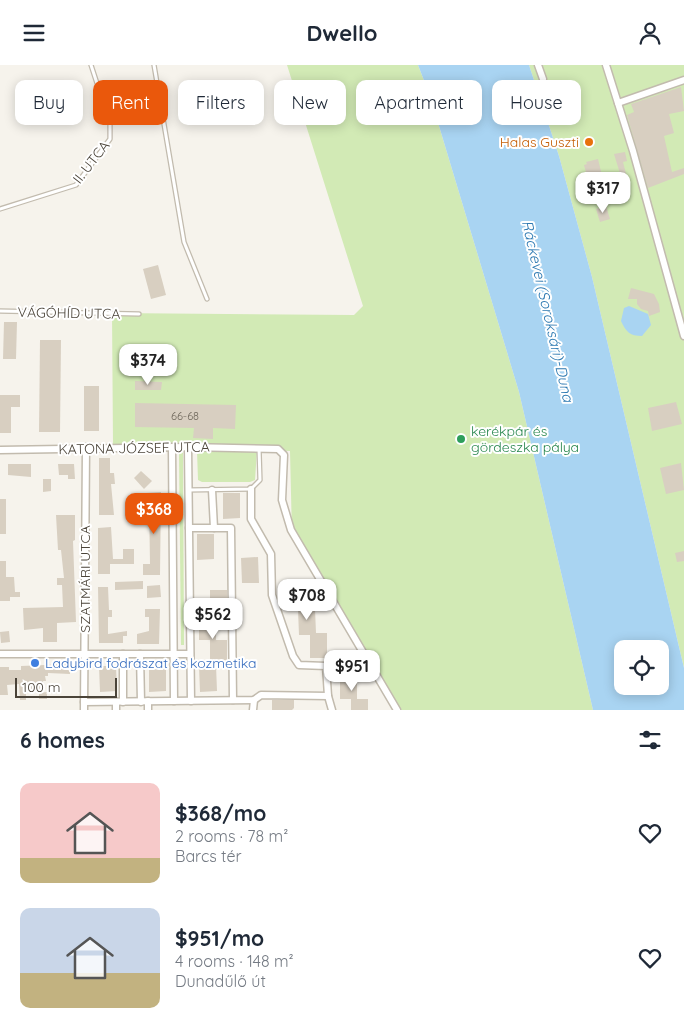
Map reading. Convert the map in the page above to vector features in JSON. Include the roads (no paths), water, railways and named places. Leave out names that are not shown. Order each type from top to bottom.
[{"type":"street","points":[[538,65],[543,79]]},
{"type":"street","points":[[606,65],[683,324],[684,336]]},
{"type":"street","points":[[618,103],[683,80],[684,90]]},
{"type":"street","name":"KATONA JÓZSEF UTCA","points":[[0,450],[86,447],[259,447],[278,449],[284,455],[282,494],[291,530],[397,710]]},
{"type":"street","name":"SZATMÁRI UTCA","points":[[84,710],[86,447]]},
{"type":"street","points":[[172,447],[174,701]]},
{"type":"street","points":[[188,447],[190,701]]},
{"type":"street","points":[[251,489],[251,519],[271,554],[272,595],[292,656],[299,665],[326,666],[328,696],[332,710]]},
{"type":"street","points":[[212,490],[214,528]]},
{"type":"street","points":[[189,528],[231,528],[233,700]]},
{"type":"street","points":[[0,654],[190,654]]},
{"type":"street","points":[[116,710],[119,702],[123,654]]},
{"type":"street","points":[[140,654],[141,701]]},
{"type":"street","points":[[84,702],[254,700],[261,695],[328,696]]},
{"type":"street","points":[[254,700],[254,710]]},
{"type":"street","points":[[148,701],[148,710]]},
{"type":"lane","name":"II. UTCA","points":[[0,209],[76,185],[110,139],[110,123],[91,65]]},
{"type":"lane","points":[[154,65],[184,242],[207,299]]},
{"type":"lane","name":"VÁGÓHÍD UTCA","points":[[0,311],[139,314]]},
{"type":"lane","points":[[188,490],[251,489],[260,480],[259,447]]},
{"type":"water","name":"Ráckevei (Soroksári)-Duna","points":[[418,65],[529,65],[534,80],[492,80],[492,125],[549,125],[559,156],[592,277],[684,668],[684,710],[593,710],[519,392],[439,125],[482,125],[482,80],[424,80]]},
{"type":"water","points":[[629,306],[648,314],[651,325],[642,336],[629,333],[621,321],[624,308]]},
{"type":"place","name":"Halas Guszti","points":[[589,142]]},
{"type":"place","name":"kerékpár és gördeszka pálya","points":[[461,439]]},
{"type":"place","name":"Ladybird fodrászat és kozmetika","points":[[35,663]]}]
